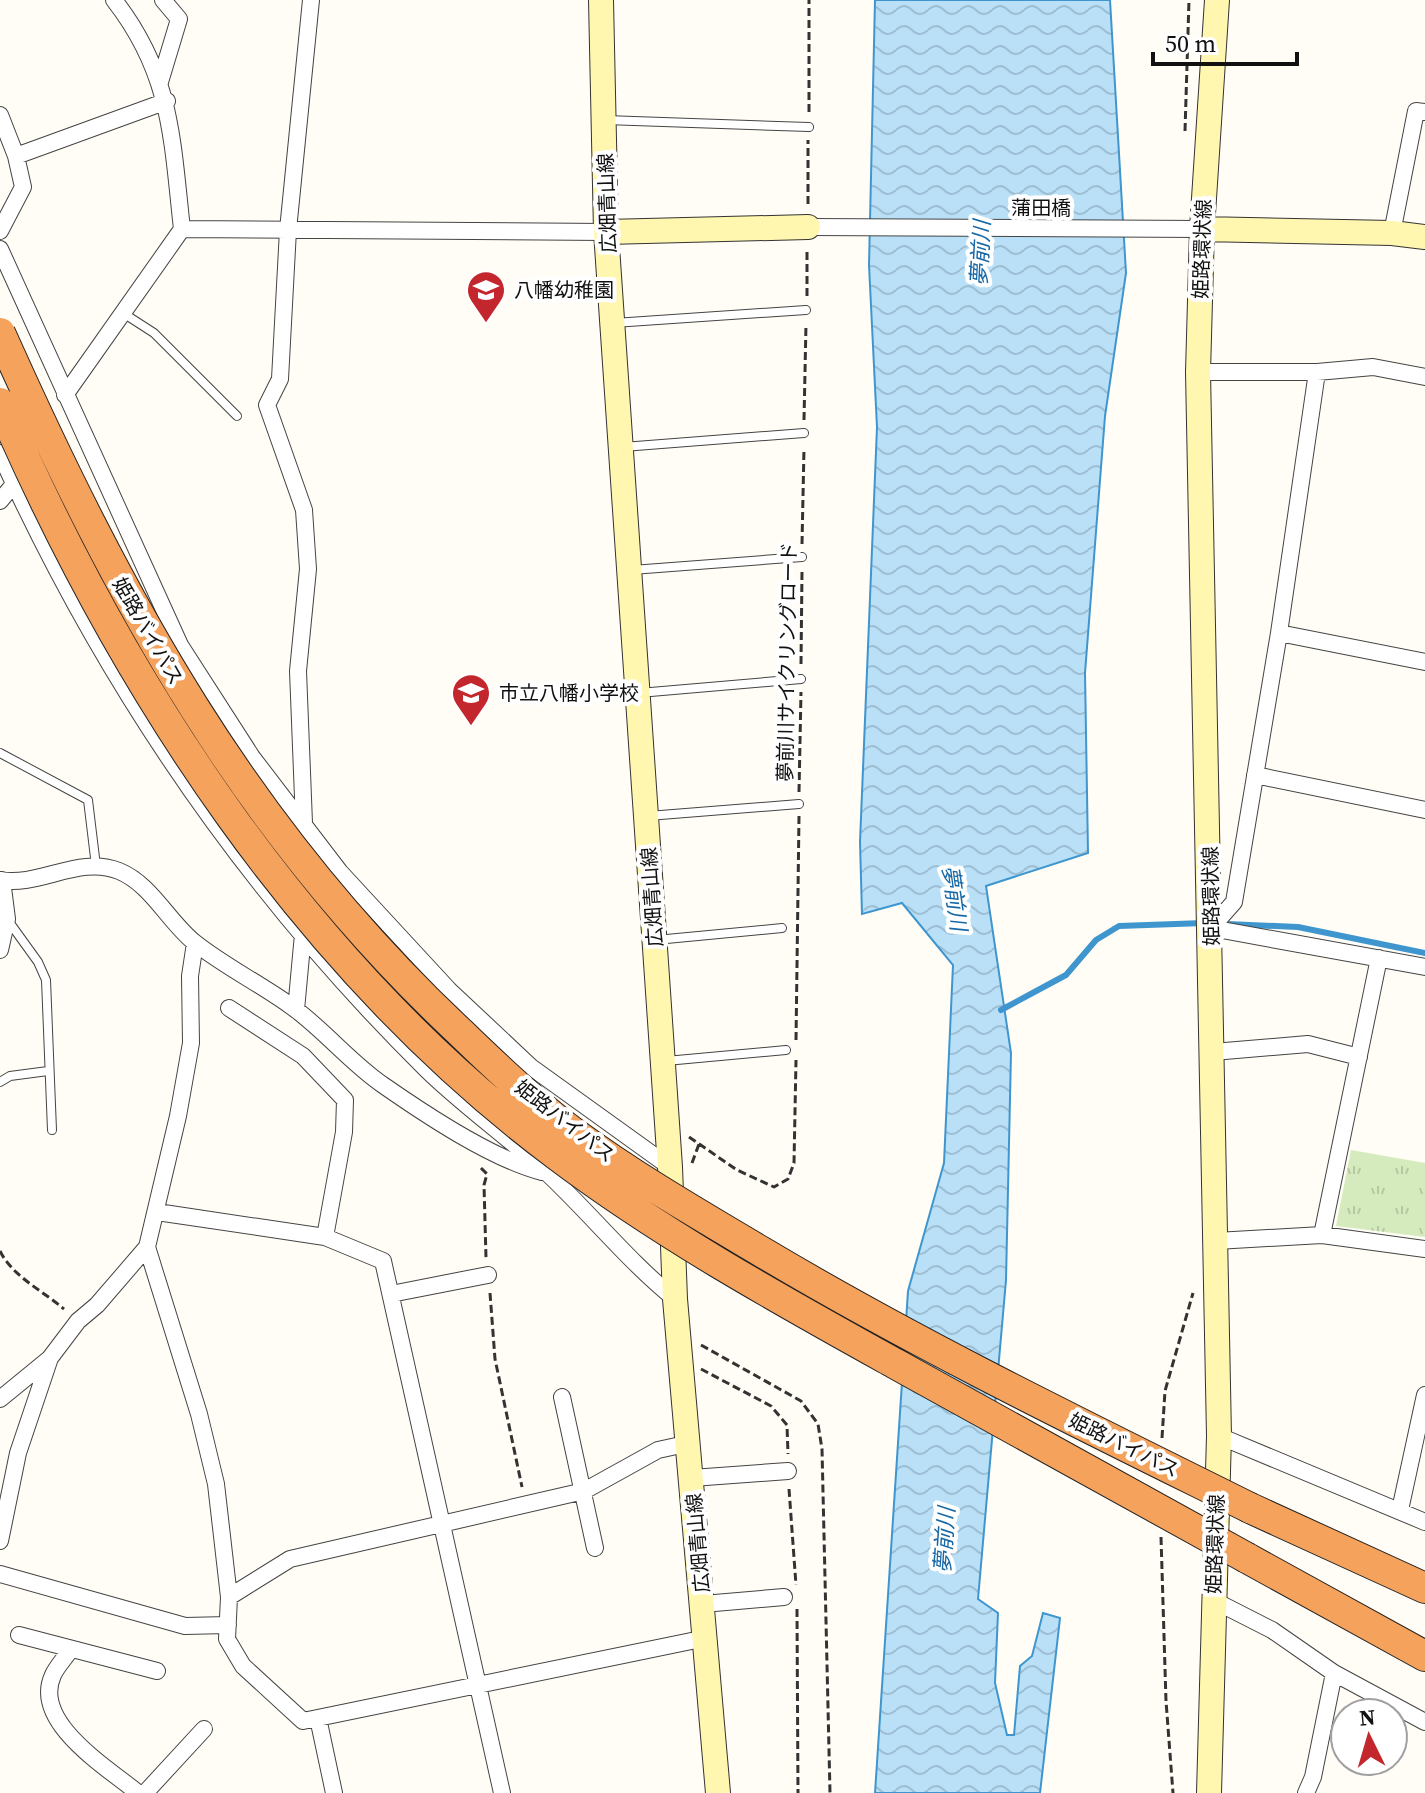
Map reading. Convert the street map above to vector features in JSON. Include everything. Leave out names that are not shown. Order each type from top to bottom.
[{"type":"highway","name":"姫路バイパス","points":[[1,328],[106,558],[193,710],[294,853],[362,933],[472,1044],[573,1132],[651,1186],[871,1316],[1250,1508],[1425,1588]]},
{"type":"highway","name":"姫路バイパス","points":[[0,403],[124,650],[168,725],[218,798],[339,950],[405,1022],[482,1093],[557,1156],[759,1288],[1425,1656]]},
{"type":"main road","name":"広畑青山線","points":[[601,0],[606,232],[670,1167],[675,1299],[690,1443],[718,1793]]},
{"type":"main road","name":"姫路環状線","points":[[1209,1793],[1219,1436],[1198,372],[1190,228],[1217,0]]},
{"type":"main road","points":[[606,232],[808,227]]},
{"type":"main road","points":[[1190,228],[1392,233],[1425,237]]},
{"type":"street","points":[[65,395],[182,229],[167,101],[134,25],[114,0]]},
{"type":"street","points":[[160,82],[179,19],[163,0]]},
{"type":"street","points":[[296,1010],[303,939],[304,824],[298,671],[308,569],[304,510],[267,405],[280,379],[288,230],[311,0]]},
{"type":"street","points":[[16,156],[167,101]]},
{"type":"street","points":[[1392,233],[1416,111],[1425,112]]},
{"type":"street","points":[[0,115],[16,156],[23,187],[0,231]]},
{"type":"street","name":"蒲田橋","points":[[808,227],[1190,228]]},
{"type":"street","points":[[182,229],[606,232]]},
{"type":"street","points":[[0,249],[180,645],[252,757],[386,926],[449,990],[531,1067],[670,1167]]},
{"type":"street","points":[[1198,372],[1317,372],[1373,367],[1425,377]]},
{"type":"street","points":[[1211,928],[1234,902],[1279,633],[1317,372]]},
{"type":"street","points":[[0,453],[112,670],[163,754],[303,939],[429,1071],[547,1174],[640,1271],[675,1299]]},
{"type":"street","points":[[0,501],[14,484]]},
{"type":"street","points":[[1279,633],[1425,662]]},
{"type":"street","points":[[1255,775],[1425,810]]},
{"type":"street","points":[[0,950],[7,919],[1,880],[43,878],[62,870],[96,867],[118,871],[138,882],[174,925],[195,943],[296,1010],[382,1084],[512,1164],[547,1174]]},
{"type":"street","points":[[1211,928],[1425,967]]},
{"type":"street","points":[[0,1399],[50,1358],[78,1321],[97,1305],[147,1247],[191,1043],[190,976],[195,943]]},
{"type":"street","points":[[1322,1235],[1379,958]]},
{"type":"street","points":[[229,1008],[303,1056],[345,1100],[344,1132],[325,1237]]},
{"type":"street","points":[[1213,1052],[1308,1044],[1359,1057]]},
{"type":"street","points":[[157,1212],[325,1237],[383,1261],[428,1449],[441,1526],[480,1684],[502,1793]]},
{"type":"street","points":[[1216,1241],[1322,1235],[1425,1249]]},
{"type":"street","points":[[147,1247],[199,1414],[216,1484],[229,1597],[227,1639],[243,1666],[303,1721],[706,1638]]},
{"type":"street","points":[[391,1294],[488,1275]]},
{"type":"street","points":[[0,1541],[18,1453],[50,1358]]},
{"type":"street","points":[[1400,1510],[1425,1395]]},
{"type":"street","points":[[562,1397],[595,1548]]},
{"type":"street","points":[[1219,1436],[1425,1522]]},
{"type":"street","points":[[229,1597],[290,1559],[584,1491],[658,1450],[690,1443]]},
{"type":"street","points":[[692,1478],[788,1471]]},
{"type":"street","points":[[0,1574],[185,1626],[228,1625]]},
{"type":"street","points":[[703,1604],[784,1597]]},
{"type":"street","points":[[1213,1600],[1272,1630],[1334,1673],[1425,1722]]},
{"type":"street","points":[[19,1635],[157,1671]]},
{"type":"street","points":[[71,1649],[53,1675],[49,1690],[63,1732],[138,1793]]},
{"type":"street","points":[[1306,1793],[1313,1777],[1334,1673]]},
{"type":"street","points":[[318,1718],[334,1793]]},
{"type":"street","points":[[145,1793],[204,1729]]},
{"type":"lane","points":[[604,120],[809,127]]},
{"type":"lane","points":[[613,323],[806,310]]},
{"type":"lane","points":[[123,313],[154,333],[237,416]]},
{"type":"lane","points":[[622,447],[804,433]]},
{"type":"lane","points":[[631,570],[802,557]]},
{"type":"lane","points":[[639,693],[801,679]]},
{"type":"lane","points":[[0,753],[88,800],[96,867]]},
{"type":"lane","points":[[647,816],[799,804]]},
{"type":"lane","points":[[7,919],[38,962],[46,980],[52,1130]]},
{"type":"lane","points":[[655,940],[782,928]]},
{"type":"lane","points":[[662,1061],[786,1050]]},
{"type":"lane","points":[[0,1082],[10,1076],[48,1071]]},
{"type":"path","name":"夢前川サイクリングロード","points":[[665,1122],[737,1170],[774,1187],[788,1179],[794,1163],[809,0]]},
{"type":"path","points":[[1185,134],[1189,0]]},
{"type":"path","points":[[484,1147],[469,1154],[487,1174],[484,1233],[495,1359],[525,1507]]},
{"type":"path","points":[[0,1251],[11,1270],[40,1288],[78,1321]]},
{"type":"path","points":[[1161,1445],[1165,1391],[1194,1292]]},
{"type":"path","points":[[682,1359],[771,1406]]},
{"type":"path","points":[[1161,1534],[1166,1701],[1173,1793]]},
{"type":"green space","points":[[1351,1150],[1425,1163],[1425,1237],[1336,1226]]},
{"type":"water","name":"夢前川","points":[[875,0],[1110,0],[1126,273],[1105,416],[1085,673],[1088,853],[986,886],[1011,1053],[1006,1280],[978,1599],[998,1613],[995,1683],[1007,1735],[1014,1735],[1020,1666],[1032,1656],[1043,1613],[1060,1618],[1040,1793],[875,1793],[908,1291],[944,1163],[953,965],[902,903],[862,914],[860,842],[877,427],[869,265]]},
{"type":"waterway","points":[[1001,1010],[1066,975],[1096,940],[1119,926],[1204,923]]},
{"type":"waterway","points":[[1227,924],[1298,927],[1425,953]]},
{"type":"place","name":"八幡幼稚園","points":[[486,324]]},
{"type":"place","name":"市立八幡小学校","points":[[471,727]]}]
